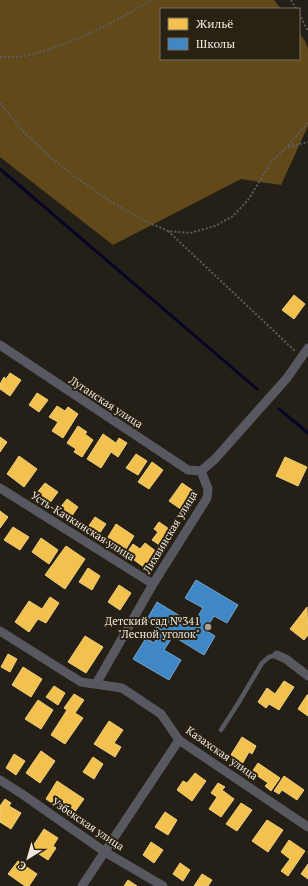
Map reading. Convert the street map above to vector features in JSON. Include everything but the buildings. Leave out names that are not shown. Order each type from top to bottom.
[{"type":"street","name":"Луганская улица","points":[[0,345],[188,470],[201,471]]},
{"type":"street","points":[[201,471],[216,459],[256,414],[287,378],[308,348]]},
{"type":"street","name":"Лихвинская улица","points":[[96,684],[153,584],[207,498],[208,489],[201,471]]},
{"type":"street","name":"Усть-Качкинская улица","points":[[0,488],[153,584]]},
{"type":"street","name":"Казахская улица","points":[[0,632],[81,682],[122,688],[161,714],[179,740],[308,827]]},
{"type":"street","points":[[276,655],[286,659],[308,676]]},
{"type":"street","points":[[82,886],[179,740]]},
{"type":"street","name":"Узбекская улица","points":[[0,780],[105,852],[163,886]]},
{"type":"lane","points":[[221,730],[262,663],[269,657],[276,655]]},
{"type":"path","points":[[0,57],[23,56],[69,43],[115,21],[152,0]]},
{"type":"path","points":[[300,16],[308,31]]},
{"type":"path","points":[[0,103],[22,130],[50,156],[81,181],[114,204],[145,221],[168,231],[190,233],[215,226],[233,216],[248,200],[272,161],[287,147],[308,122]]},
{"type":"path","points":[[287,147],[308,142]]},
{"type":"path","points":[[168,231],[301,357]]},
{"type":"shaded area","points":[[0,0],[274,0],[280,8],[160,8],[160,60],[300,60],[300,34],[308,49],[308,126],[281,185],[241,179],[113,245],[0,157]]},
{"type":"waterway","points":[[0,169],[257,389]]},
{"type":"waterway","points":[[279,409],[308,433]]},
{"type":"place","name":"Детский сад №341 \"Лесной уголок\"","points":[[208,627]]}]
